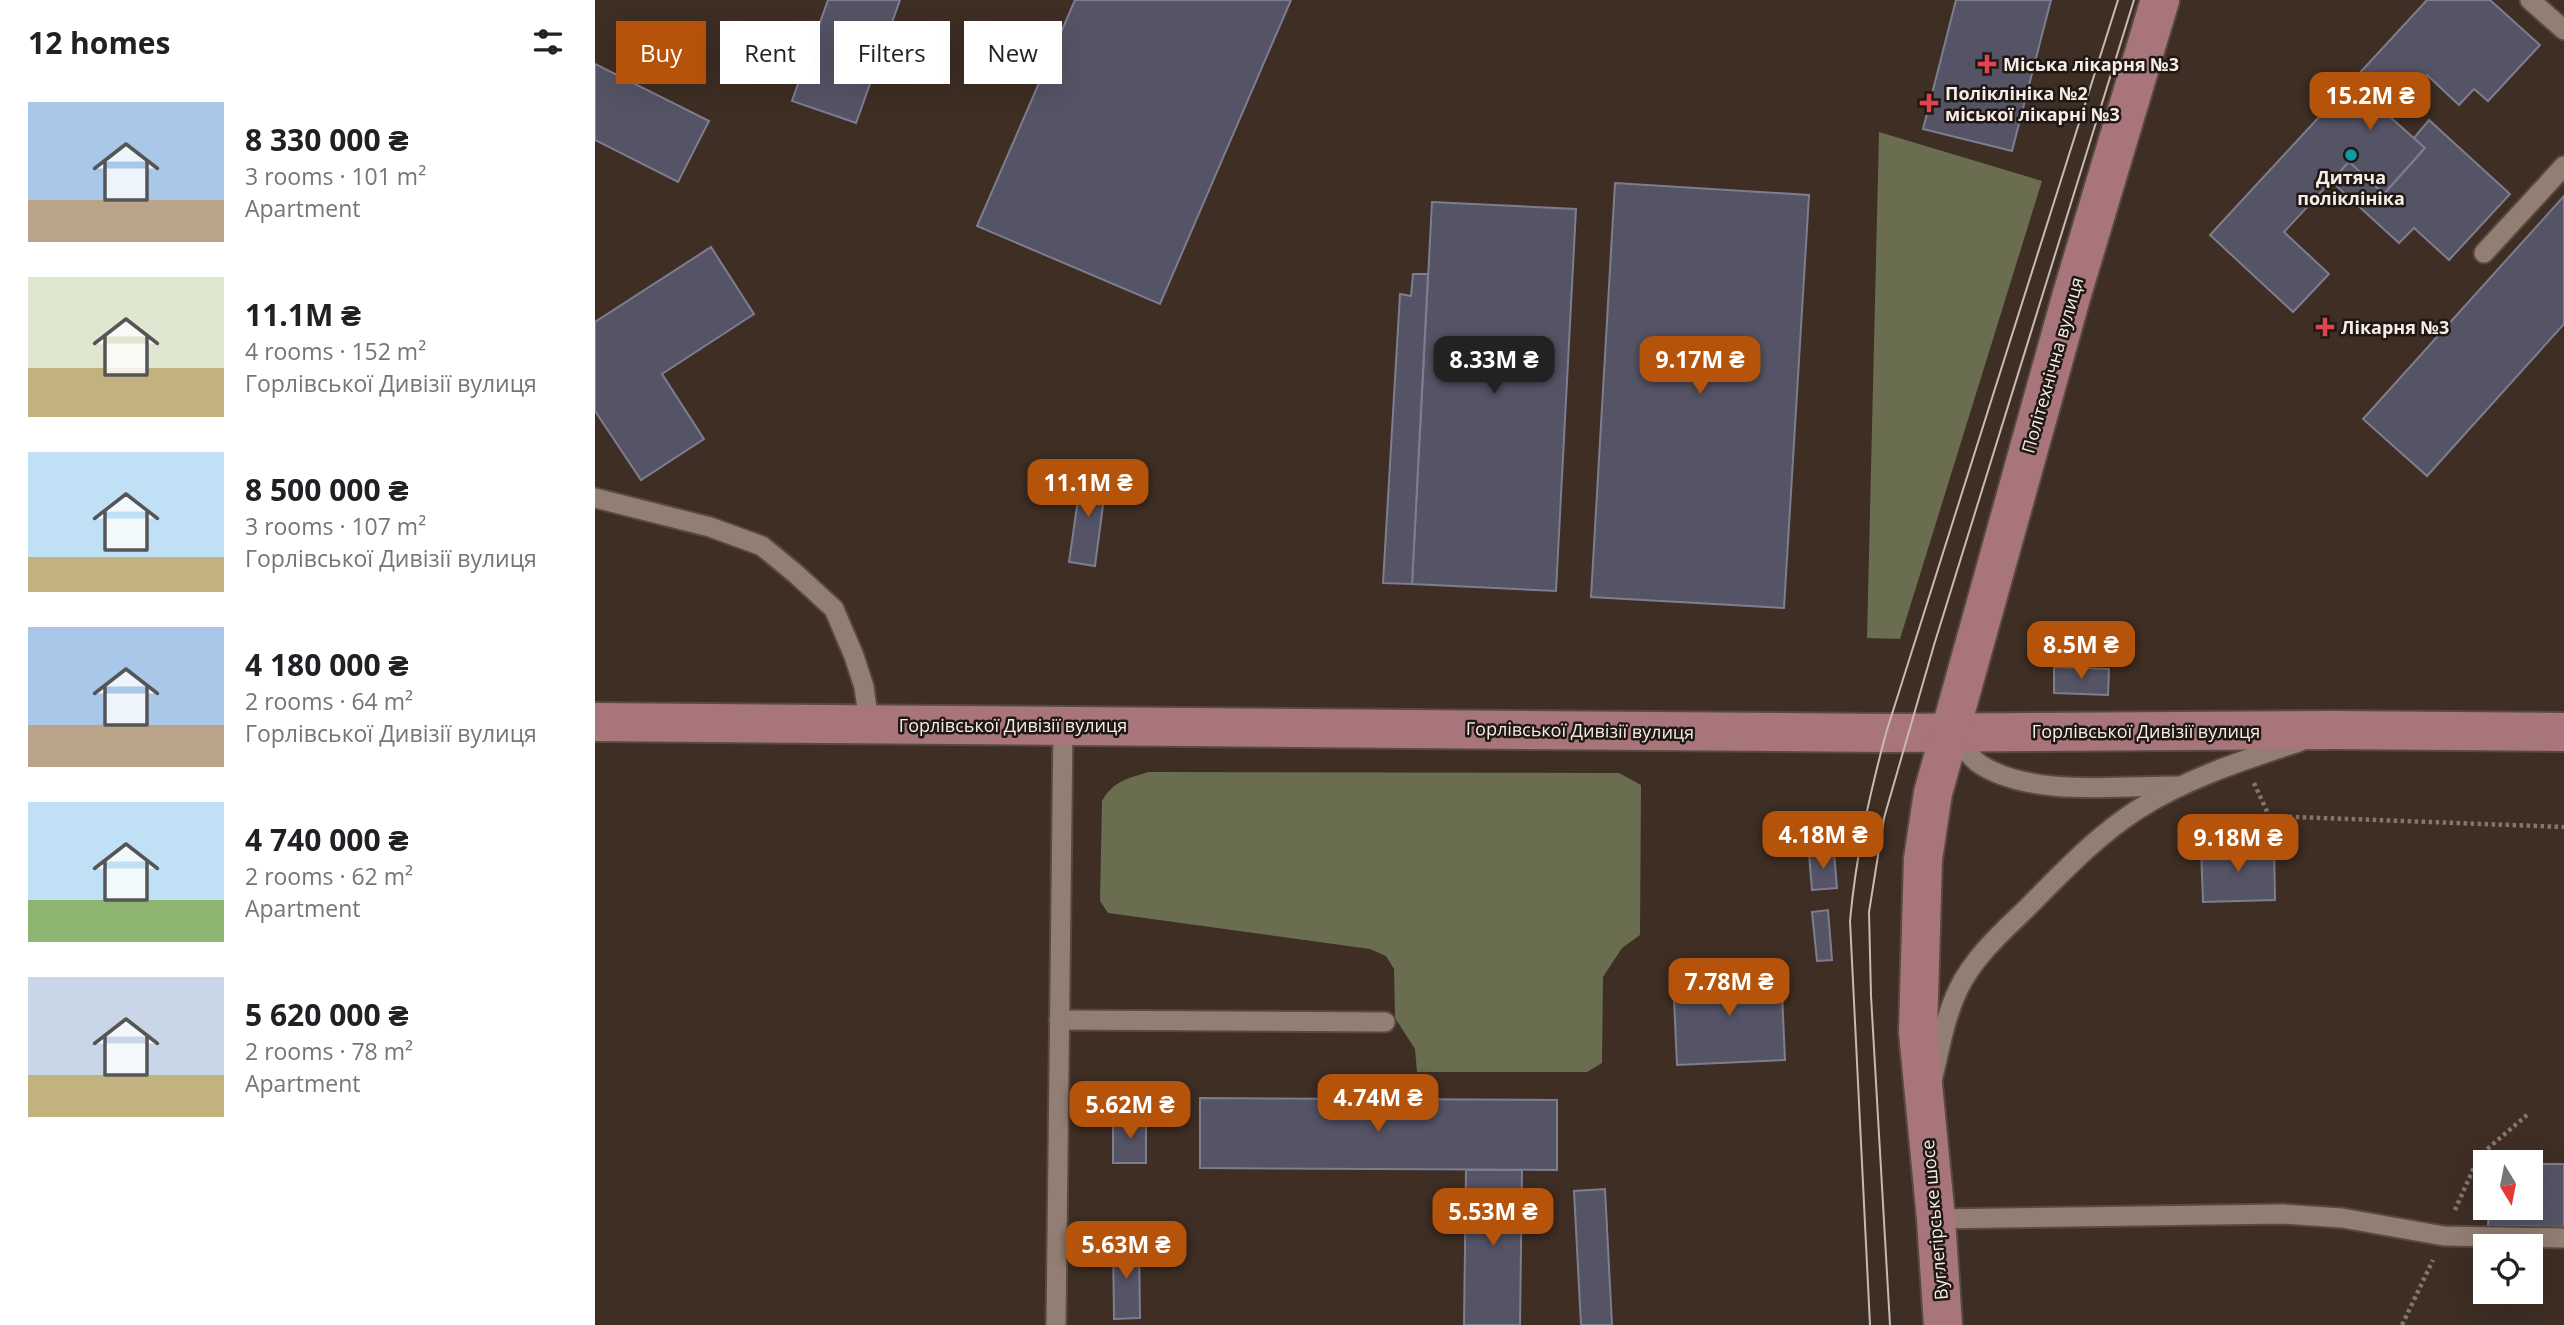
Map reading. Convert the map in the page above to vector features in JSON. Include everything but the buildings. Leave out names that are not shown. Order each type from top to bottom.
[{"type":"main road","name":"Політехнічна вулиця","points":[[1925,1116],[1918,1032],[1919,948],[1923,859],[1933,793],[2069,307],[2160,0]]},
{"type":"main road","name":"Горлівської Дивізії вулиця","points":[[595,722],[1885,733],[2334,730],[2564,732]]},
{"type":"main road","name":"Вуглегірське шосе","points":[[1925,1116],[1936,1219],[1943,1325]]},
{"type":"lane","points":[[2530,0],[2564,30]]},
{"type":"lane","points":[[2484,253],[2564,166]]},
{"type":"lane","points":[[595,498],[710,527],[762,546],[834,609],[864,687],[869,723]]},
{"type":"lane","points":[[1056,1325],[1063,725]]},
{"type":"lane","points":[[1925,1116],[1945,1023],[1958,989],[1983,951],[2091,844],[2138,810],[2181,786],[2243,760],[2334,730]]},
{"type":"lane","points":[[1950,731],[1978,764],[2003,776],[2049,786],[2181,786]]},
{"type":"lane","points":[[1059,1020],[1385,1022]]},
{"type":"lane","points":[[1936,1219],[2283,1214],[2341,1218],[2444,1236],[2564,1238]]},
{"type":"path","points":[[2243,760],[2269,816],[2564,827]]},
{"type":"green space","points":[[1879,132],[2042,181],[1900,639],[1867,638]]},
{"type":"green space","points":[[1149,772],[1619,773],[1641,785],[1640,935],[1622,948],[1603,977],[1602,1063],[1587,1072],[1417,1072],[1415,1049],[1395,1018],[1394,969],[1386,956],[1370,949],[1108,913],[1100,901],[1102,801],[1116,785]]},
{"type":"tram line","points":[[1870,1325],[1850,921],[1864,826],[1886,733],[2118,0]]},
{"type":"tram line","points":[[1890,1325],[1871,996],[1869,912],[1884,818],[1934,645],[2134,0]]},
{"type":"place","name":"Міська лікарня №3","points":[[1987,64]]},
{"type":"place","name":"Поліклініка №2 міської лікарні №3","points":[[1929,103]]},
{"type":"place","name":"Дитяча поліклініка","points":[[2351,155]]},
{"type":"place","name":"Лікарня №3","points":[[2325,327]]}]
